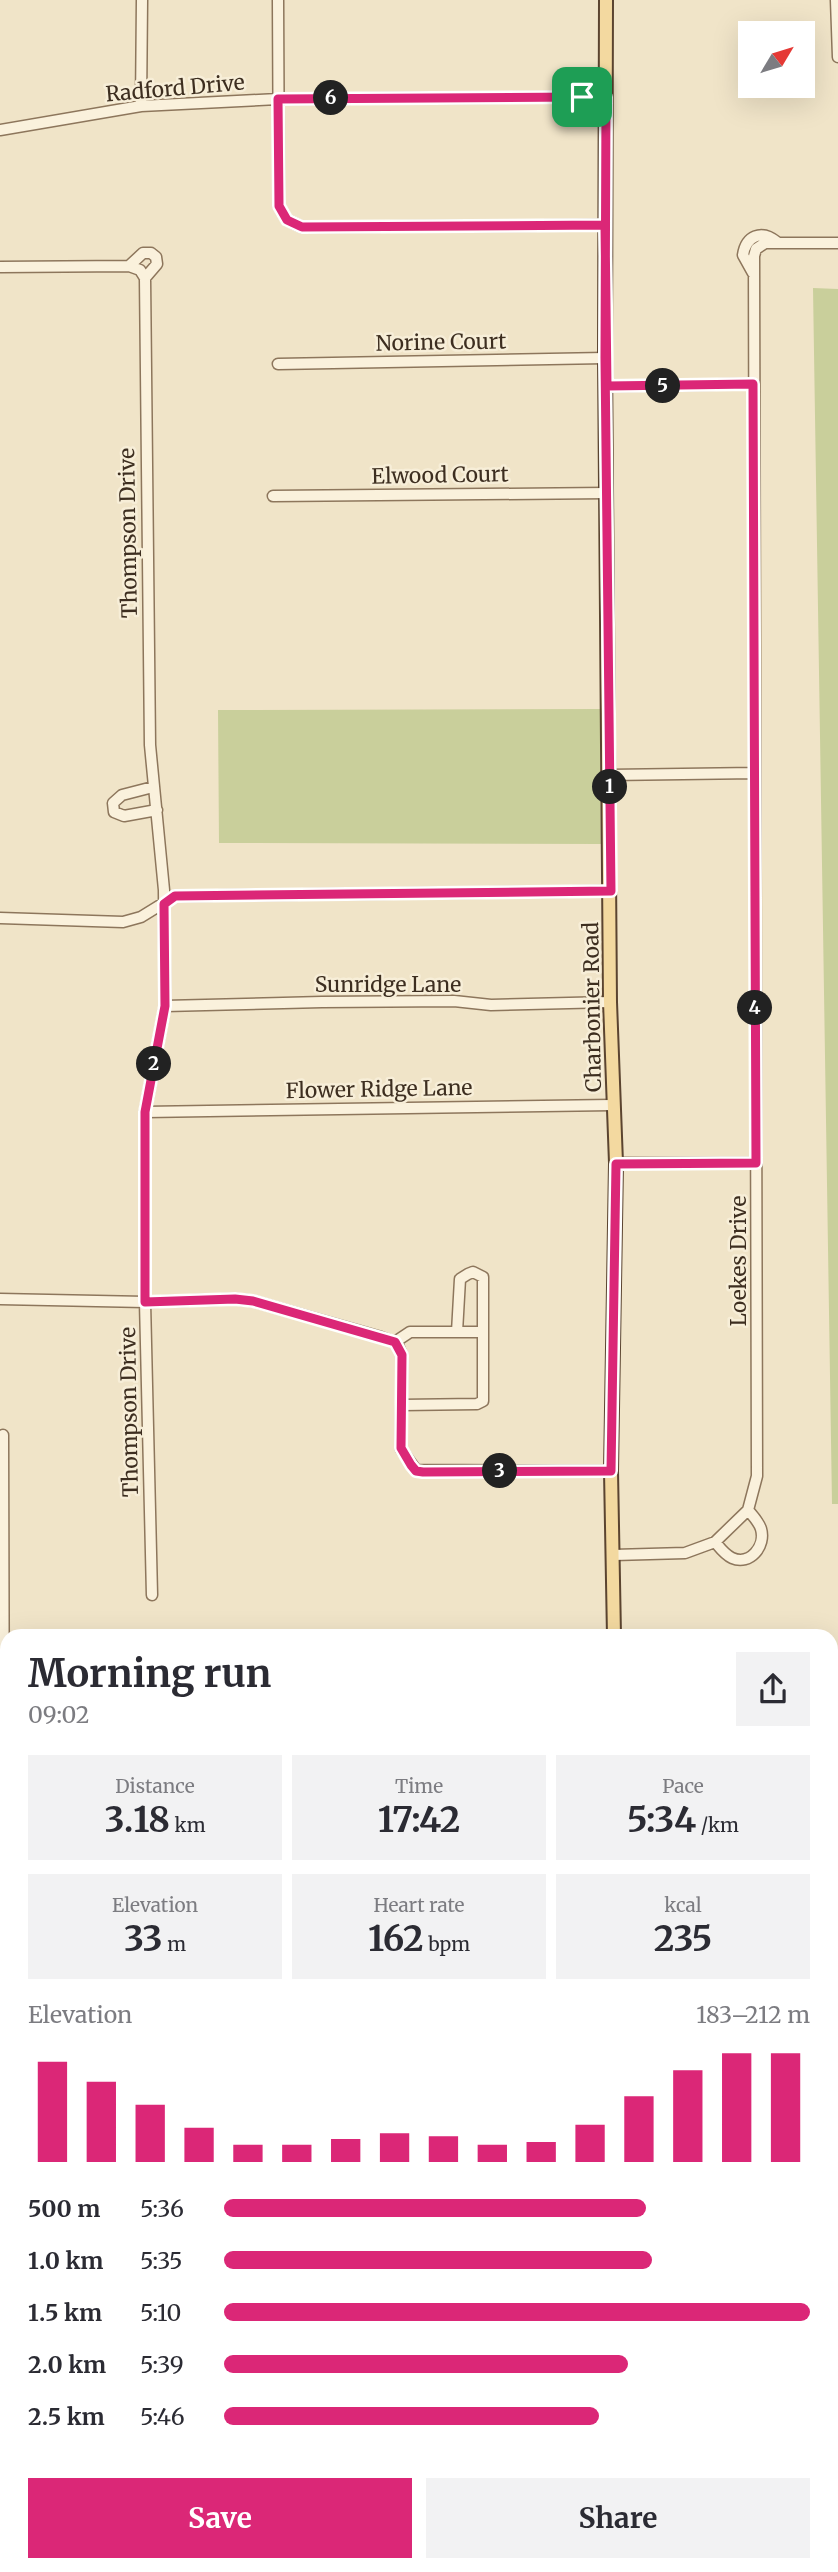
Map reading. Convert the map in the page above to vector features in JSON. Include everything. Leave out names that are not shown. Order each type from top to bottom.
[{"type":"main road","name":"Charbonier Road","points":[[606,0],[605,358],[610,1002],[616,1164],[611,1471],[614,1629]]},
{"type":"street","points":[[141,107],[142,0]]},
{"type":"street","points":[[278,0],[279,206],[287,220],[302,227],[605,225]]},
{"type":"street","points":[[836,0],[838,57]]},
{"type":"street","name":"Radford Drive","points":[[0,130],[141,107],[278,99],[606,97]]},
{"type":"street","name":"Loekes Drive","points":[[748,1510],[757,1476],[753,272],[756,250],[765,243],[838,243]]},
{"type":"street","name":"Thompson Drive","points":[[129,266],[143,253],[151,253],[158,264],[142,274],[149,713],[164,904],[165,1006],[145,1112],[145,1302],[152,1595]]},
{"type":"street","points":[[0,267],[129,266],[142,274]]},
{"type":"street","name":"Norine Court","points":[[278,364],[605,358]]},
{"type":"street","points":[[607,386],[753,384]]},
{"type":"street","name":"Elwood Court","points":[[273,496],[607,493]]},
{"type":"street","points":[[610,775],[755,773]]},
{"type":"street","points":[[153,788],[122,795],[113,803],[114,812],[124,816],[157,810]]},
{"type":"street","points":[[0,919],[123,922],[141,917],[175,896],[611,891]]},
{"type":"street","name":"Sunridge Lane","points":[[165,1006],[322,1002],[454,1001],[491,1005],[610,1002]]},
{"type":"street","name":"Flower Ridge Lane","points":[[145,1112],[612,1105]]},
{"type":"street","points":[[616,1164],[756,1163]]},
{"type":"street","points":[[402,1405],[477,1404],[483,1401],[483,1277],[472,1272],[460,1279],[457,1332]]},
{"type":"street","points":[[0,1300],[253,1301],[395,1342],[402,1355],[401,1448],[416,1471],[611,1471]]},
{"type":"street","points":[[395,1342],[410,1332],[483,1332]]},
{"type":"street","points":[[3,1435],[4,1629]]},
{"type":"street","points":[[614,1555],[685,1553],[715,1542],[748,1510],[761,1528],[762,1540],[754,1554],[747,1559],[730,1557],[715,1542]]},
{"type":"green space","points":[[813,288],[838,289],[838,1504],[832,1504]]},
{"type":"green space","points":[[600,709],[601,844],[219,843],[218,710]]},
{"type":"route","points":[[582,97],[278,99],[279,206],[287,220],[302,227],[605,225],[605,358],[607,386],[753,384],[756,1163],[616,1164],[611,1471],[423,1472],[416,1471],[401,1448],[402,1355],[397,1343],[253,1301],[235,1299],[145,1302],[145,1112],[165,1006],[164,904],[175,896],[611,891],[605,358],[606,97],[582,97]]}]
